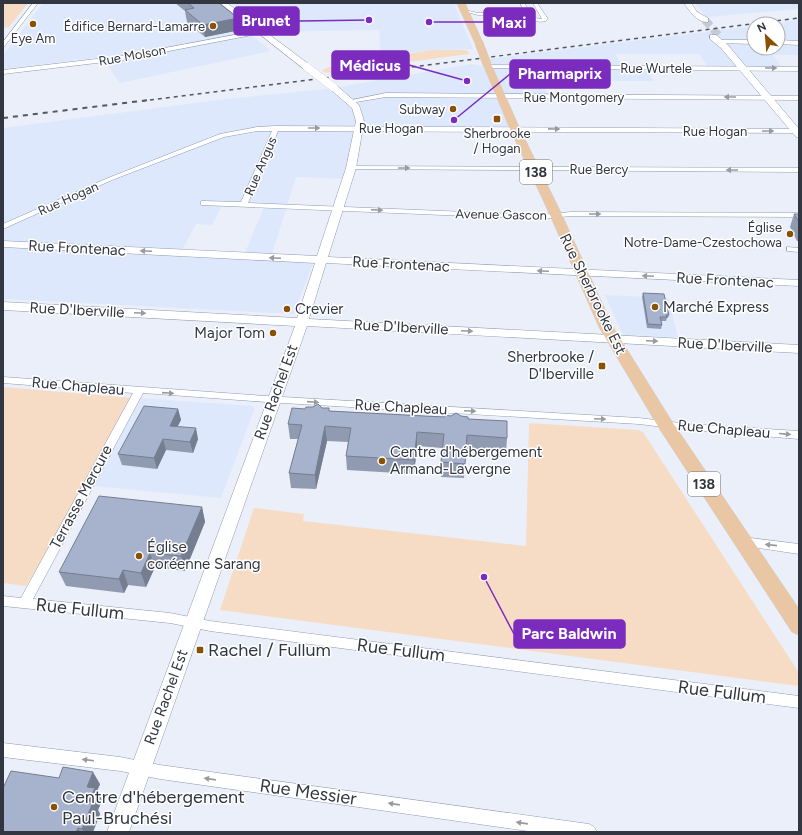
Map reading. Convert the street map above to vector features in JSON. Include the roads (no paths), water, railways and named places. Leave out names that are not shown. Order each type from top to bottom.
[{"type":"main road","name":"Rue Rachel Est","points":[[118,832],[302,322],[351,168],[360,128],[356,107],[350,101],[223,3]]},
{"type":"main road","points":[[687,3],[699,17]]},
{"type":"main road","name":"Rue Sherbrooke Est","points":[[463,7],[500,96],[613,339],[665,424],[799,626]]},
{"type":"main road","points":[[720,41],[798,133]]},
{"type":"main road","name":"Rue Frontenac","points":[[3,244],[799,283]]},
{"type":"main road","name":"Rue D'Iberville","points":[[3,306],[799,349]]},
{"type":"street","points":[[3,46],[36,3]]},
{"type":"street","points":[[522,3],[533,20],[545,20],[535,3]]},
{"type":"street","points":[[463,7],[478,14],[527,11]]},
{"type":"street","points":[[7,29],[16,29]]},
{"type":"street","name":"Rue Molson","points":[[3,72],[122,58],[261,32]]},
{"type":"street","points":[[720,41],[746,42]]},
{"type":"street","points":[[786,42],[799,42]]},
{"type":"street","name":"Rue Wurtele","points":[[488,66],[799,68]]},
{"type":"street","name":"Rue Montgomery","points":[[350,101],[386,95],[799,98]]},
{"type":"street","name":"Rue Hogan","points":[[3,227],[110,179],[207,140],[243,131],[276,128],[360,128],[798,133]]},
{"type":"street","name":"Rue Angus","points":[[244,204],[276,128]]},
{"type":"street","name":"Rue Bercy","points":[[351,168],[799,170]]},
{"type":"street","name":"Avenue Gascon","points":[[204,203],[540,217],[571,214],[799,215]]},
{"type":"street","points":[[790,249],[799,250]]},
{"type":"street","name":"Rue Chapleau","points":[[3,380],[274,400],[639,421],[799,435]]},
{"type":"street","name":"Terrasse Mercure","points":[[24,603],[139,391]]},
{"type":"street","points":[[743,542],[799,548]]},
{"type":"street","name":"Rue Fullum","points":[[3,601],[170,618],[193,623],[799,702]]},
{"type":"street","name":"Rue Messier","points":[[3,750],[120,764],[140,769],[589,832]]},
{"type":"tunnel","points":[[705,20],[720,37]]},
{"type":"railway","points":[[142,101],[799,18]]},
{"type":"railway","points":[[3,118],[149,100]]},
{"type":"place","name":"Brunet","points":[[369,20]]},
{"type":"place","name":"Maxi","points":[[429,22]]},
{"type":"place","name":"Eye Am","points":[[33,24]]},
{"type":"place","name":"Édifice Bernard-Lamarre","points":[[213,26]]},
{"type":"place","name":"Médicus","points":[[467,81]]},
{"type":"place","name":"Subway","points":[[453,109]]},
{"type":"place","name":"Sherbrooke / Hogan","points":[[497,119]]},
{"type":"place","name":"Pharmaprix","points":[[454,120]]},
{"type":"place","name":"Église Notre-Dame-Czestochowa","points":[[790,234]]},
{"type":"place","name":"Marché Express","points":[[655,307]]},
{"type":"place","name":"Crevier","points":[[287,309]]},
{"type":"place","name":"Major Tom","points":[[273,333]]},
{"type":"place","name":"Sherbrooke / D'Iberville","points":[[602,366]]},
{"type":"place","name":"Centre d'hébergement Armand-Lavergne","points":[[382,461]]},
{"type":"place","name":"Église coréenne Sarang","points":[[139,556]]},
{"type":"place","name":"Parc Baldwin","points":[[484,577]]},
{"type":"place","name":"Rachel / Fullum","points":[[200,650]]},
{"type":"place","name":"Centre d'hébergement Paul-Bruchési","points":[[54,807]]}]
